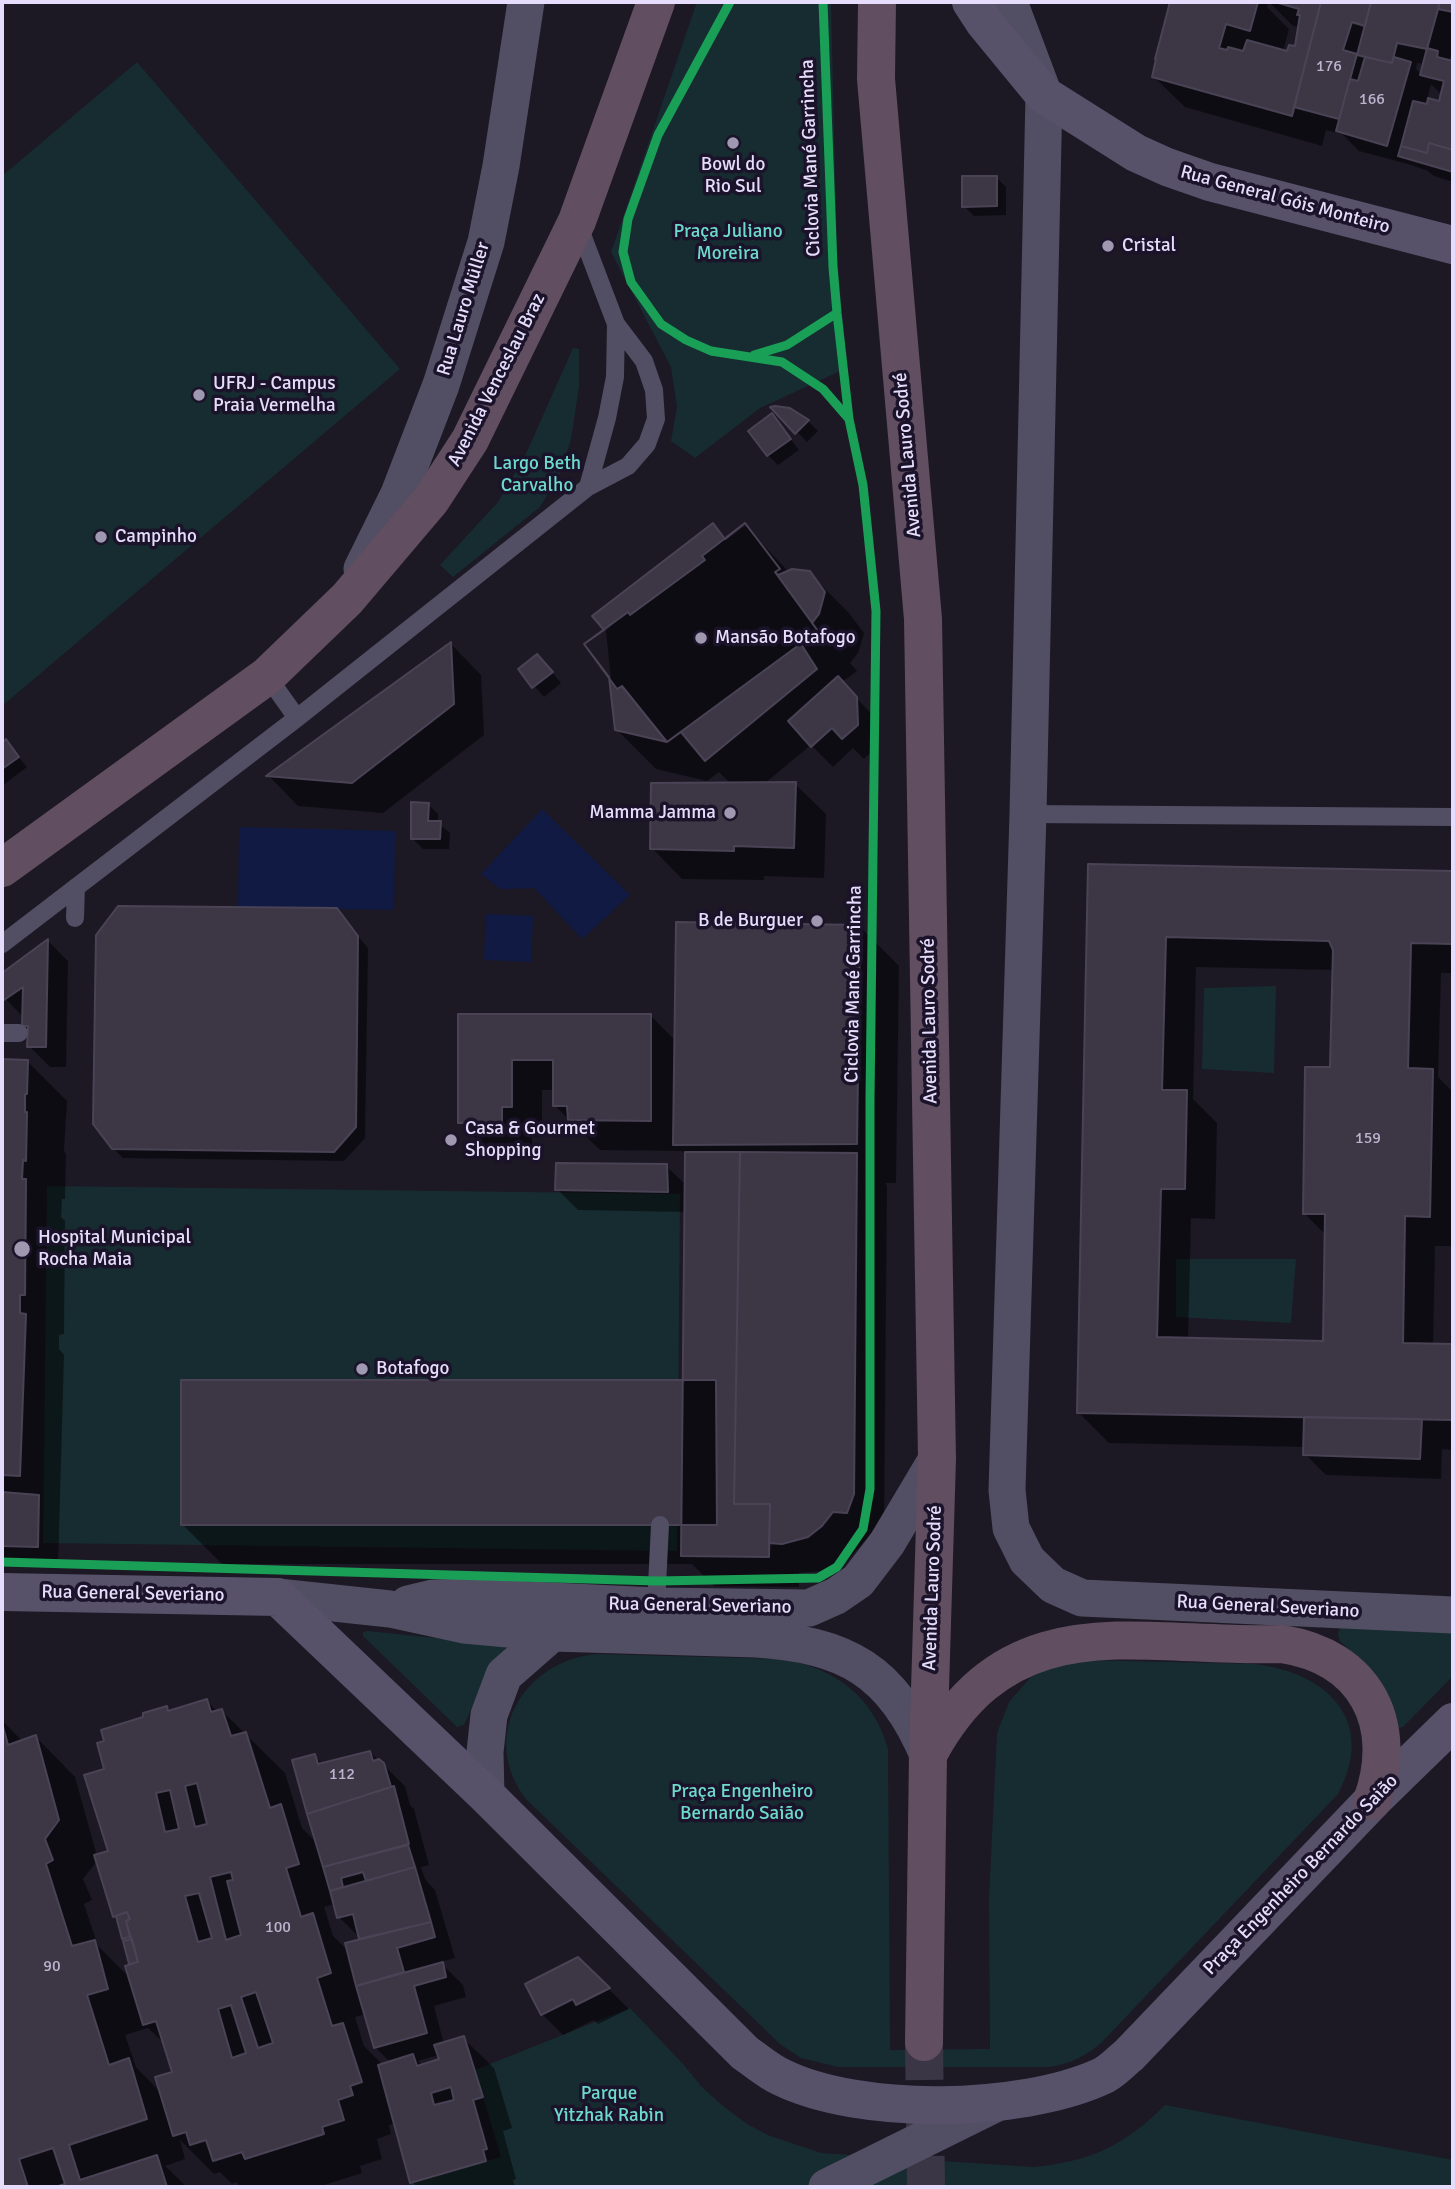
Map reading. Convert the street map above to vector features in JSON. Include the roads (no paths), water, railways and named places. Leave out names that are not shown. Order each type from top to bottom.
[{"type":"highway","name":"Avenida Venceslau Braz","points":[[2,868],[267,676],[347,599],[431,500],[470,440],[577,221],[656,2]]},
{"type":"highway","name":"Avenida Lauro Sodré","points":[[877,2],[876,79],[923,619],[937,1459],[928,1755],[924,2042]]},
{"type":"highway","points":[[928,1755],[943,1728],[963,1702],[995,1675],[1041,1651],[1070,1643],[1101,1640],[1282,1644],[1303,1647],[1324,1655],[1342,1667],[1372,1703],[1381,1727],[1383,1752],[1380,1777],[1372,1801]]},
{"type":"main road","name":"Rua General Góis Monteiro","points":[[971,2],[984,22],[1044,95],[1136,153],[1210,182],[1453,245]]},
{"type":"main road","name":"Rua General Severiano","points":[[2,1592],[278,1597]]},
{"type":"main road","name":"Praça Engenheiro Bernardo Saião","points":[[278,1597],[486,1795],[745,2053],[780,2077],[825,2093],[905,2104],[995,2104],[1070,2089],[1103,2076],[1129,2055],[1372,1801],[1453,1722]]},
{"type":"street","name":"Rua Lauro Müller","points":[[347,599],[404,482],[441,385],[486,242],[501,166],[526,2]]},
{"type":"street","points":[[1009,2],[1044,95],[1028,814]]},
{"type":"street","name":"Rua General Severiano","points":[[1028,814],[1007,1490],[1011,1528],[1027,1560],[1054,1585],[1083,1598],[1453,1615]]},
{"type":"street","name":"Rua General Severiano","points":[[390,1609],[433,1598],[469,1597],[656,1606],[809,1608],[836,1596],[858,1581],[887,1543],[937,1459]]},
{"type":"street","name":"Rua General Severiano","points":[[278,1597],[390,1609],[464,1625],[552,1633],[767,1639],[819,1647],[848,1658],[870,1672],[889,1689],[905,1709],[928,1755]]},
{"type":"street","points":[[486,1795],[488,1715],[504,1675],[552,1633]]},
{"type":"street","points":[[827,2187],[995,2104]]},
{"type":"lane","points":[[2,944],[298,718],[589,487],[628,466],[647,444],[656,419],[654,390],[644,361],[616,324],[577,221]]},
{"type":"lane","points":[[589,487],[615,377],[616,324]]},
{"type":"lane","points":[[267,676],[298,718]]},
{"type":"lane","points":[[1028,814],[1453,817]]},
{"type":"lane","points":[[75,918],[76,887]]},
{"type":"lane","points":[[656,1606],[660,1525]]},
{"type":"water","points":[[542,809],[630,895],[582,939],[534,888],[500,889],[481,874]]},
{"type":"water","points":[[239,827],[395,831],[394,910],[238,907]]},
{"type":"water","points":[[486,914],[533,916],[531,962],[484,960]]},
{"type":"tunnel","points":[[924,2042],[926,2187]]},
{"type":"place","name":"Bowl do Rio Sul","points":[[733,143]]},
{"type":"place","name":"Cristal","points":[[1108,246]]},
{"type":"place","name":"UFRJ - Campus Praia Vermelha","points":[[199,395]]},
{"type":"place","name":"Campinho","points":[[101,537]]},
{"type":"place","name":"Mansão Botafogo","points":[[701,638]]},
{"type":"place","name":"Mamma Jamma","points":[[730,813]]},
{"type":"place","name":"B de Burguer","points":[[817,921]]},
{"type":"place","name":"Casa & Gourmet Shopping","points":[[451,1140]]},
{"type":"place","name":"Hospital Municipal Rocha Maia","points":[[22,1249]]},
{"type":"place","name":"Botafogo","points":[[362,1369]]},
{"type":"park label","name":"Praça Juliano Moreira","points":[[728,243]]},
{"type":"park label","name":"Largo Beth Carvalho","points":[[537,475]]},
{"type":"park label","name":"Parque Yitzhak Rabin","points":[[609,2105]]}]
